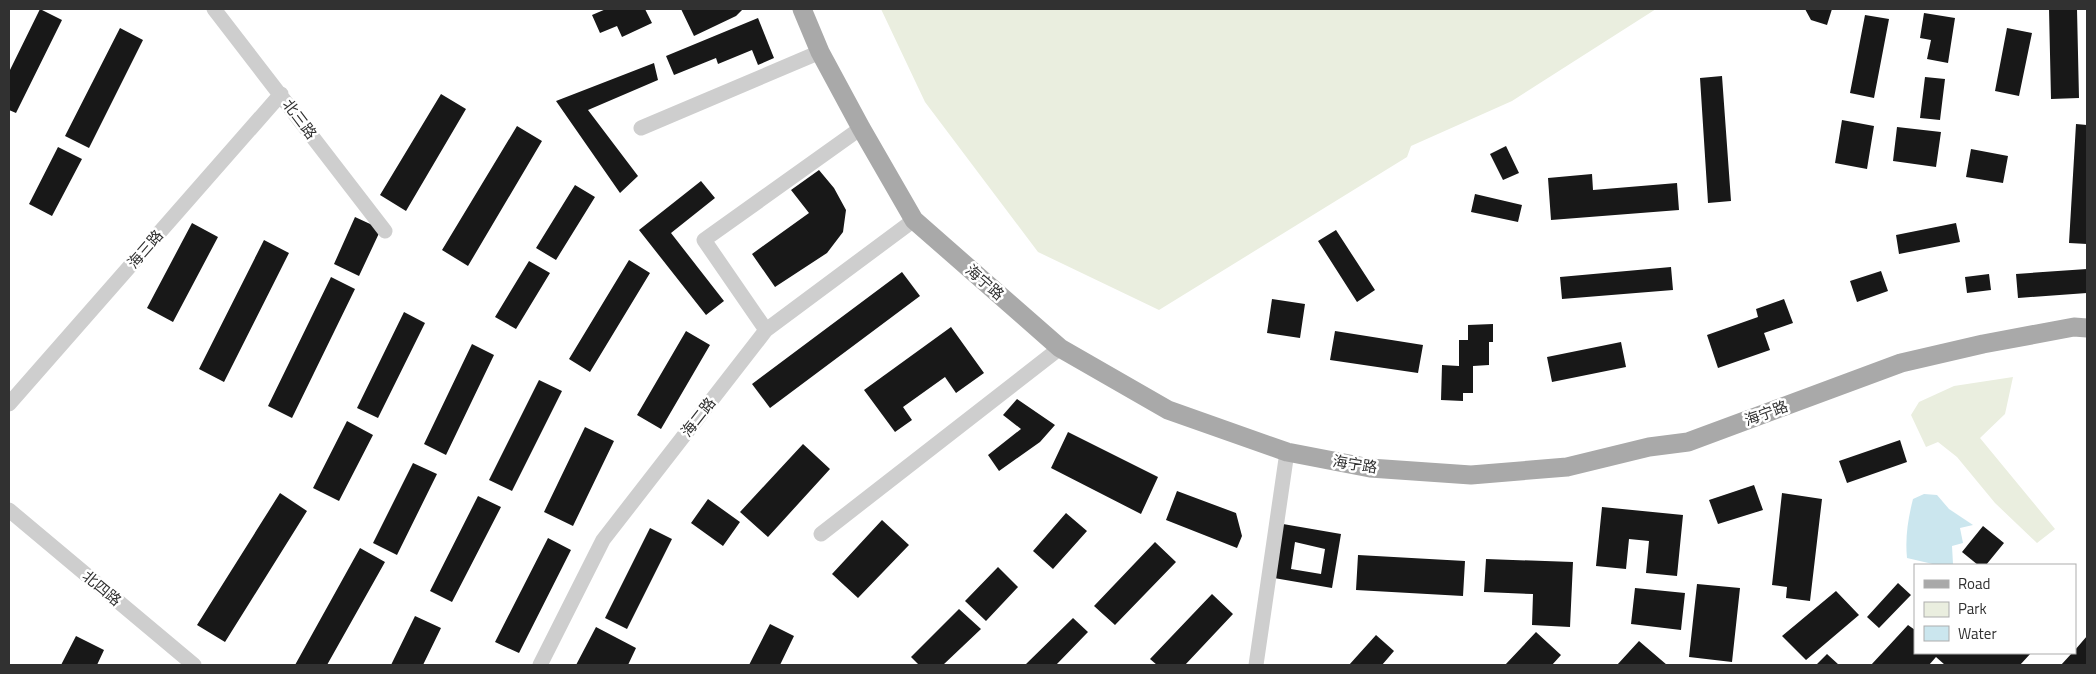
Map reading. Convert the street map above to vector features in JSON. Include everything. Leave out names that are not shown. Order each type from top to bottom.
[{"type":"main road","name":"海宁路","points":[[802,9],[820,52],[914,220],[1060,348],[1168,410],[1287,452],[1370,468],[1471,475],[1567,467],[1649,447],[1688,442],[1901,363],[1983,344],[2074,327],[2087,328]]},
{"type":"street","name":"北三路","points":[[214,9],[385,230]]},
{"type":"street","points":[[642,128],[820,52]]},
{"type":"street","name":"海三路","points":[[9,404],[281,94]]},
{"type":"street","points":[[766,330],[704,240],[861,128]]},
{"type":"street","name":"海二路","points":[[544,664],[603,540],[766,330],[914,220]]},
{"type":"street","points":[[822,534],[1060,348]]},
{"type":"street","points":[[1256,665],[1287,452]]},
{"type":"street","name":"北四路","points":[[9,510],[194,665]]},
{"type":"green space","points":[[881,9],[1656,9],[1512,101],[1411,146],[1407,157],[1159,310],[1038,252],[925,102]]},
{"type":"green space","points":[[2013,377],[2005,414],[1980,438],[2055,529],[2037,543],[1995,503],[1957,457],[1938,442],[1926,447],[1911,415],[1919,402],[1954,386]]},
{"type":"water","points":[[1924,494],[1937,495],[1949,509],[1973,525],[1960,528],[1963,543],[1952,546],[1953,564],[1933,564],[1907,558],[1907,528],[1913,499]]},
{"type":"building","points":[[40,9],[62,20],[16,113],[9,110],[9,72]]},
{"type":"building","points":[[606,9],[645,9],[652,23],[622,37],[617,26],[600,33],[592,15]]},
{"type":"building","points":[[681,9],[743,9],[736,16],[694,36]]},
{"type":"building","points":[[1805,9],[1832,9],[1827,25],[1811,20]]},
{"type":"building","points":[[2049,9],[2077,9],[2079,98],[2051,99]]},
{"type":"building","points":[[1924,13],[1955,18],[1948,63],[1927,59],[1931,40],[1920,38]]},
{"type":"building","points":[[1865,15],[1889,19],[1874,98],[1850,93]]},
{"type":"building","points":[[758,18],[774,58],[758,65],[752,50],[718,64],[716,58],[674,75],[666,56]]},
{"type":"building","points":[[120,28],[143,40],[89,148],[65,136]]},
{"type":"building","points":[[2007,28],[2032,33],[2019,96],[1995,91]]},
{"type":"building","points":[[654,63],[658,80],[588,110],[638,176],[620,193],[556,101]]},
{"type":"building","points":[[1722,76],[1731,201],[1708,203],[1700,78]]},
{"type":"building","points":[[1925,77],[1945,79],[1940,120],[1920,118]]},
{"type":"building","points":[[441,94],[466,109],[406,211],[380,195]]},
{"type":"building","points":[[1842,120],[1874,126],[1867,169],[1835,163]]},
{"type":"building","points":[[2076,124],[2087,125],[2087,244],[2069,243]]},
{"type":"building","points":[[517,126],[542,141],[468,266],[442,250]]},
{"type":"building","points":[[1897,127],[1941,132],[1936,167],[1893,161]]},
{"type":"building","points":[[1506,146],[1519,173],[1503,180],[1490,154]]},
{"type":"building","points":[[58,147],[82,159],[52,216],[29,204]]},
{"type":"building","points":[[1971,149],[2008,156],[2003,183],[1966,177]]},
{"type":"building","points":[[819,170],[834,188],[846,210],[843,232],[827,253],[775,287],[752,254],[809,213],[791,190]]},
{"type":"building","points":[[1592,174],[1593,190],[1677,183],[1679,210],[1551,220],[1548,178]]},
{"type":"building","points":[[701,181],[715,198],[671,233],[724,301],[706,315],[639,230]]},
{"type":"building","points":[[575,185],[595,197],[556,260],[536,248]]},
{"type":"building","points":[[1475,194],[1522,205],[1518,222],[1471,212]]},
{"type":"building","points":[[355,217],[381,229],[359,276],[334,264]]},
{"type":"building","points":[[192,223],[218,237],[173,322],[147,308]]},
{"type":"building","points":[[1956,223],[1960,242],[1899,254],[1896,235]]},
{"type":"building","points":[[1336,230],[1375,290],[1357,302],[1318,241]]},
{"type":"building","points":[[264,240],[289,253],[224,382],[199,369]]},
{"type":"building","points":[[629,260],[650,273],[590,372],[569,359]]},
{"type":"building","points":[[529,261],[550,273],[516,329],[495,317]]},
{"type":"building","points":[[1671,267],[1673,290],[1562,299],[1560,277]]},
{"type":"building","points":[[2087,269],[2087,293],[2018,298],[2016,274]]},
{"type":"building","points":[[1881,271],[1888,291],[1857,302],[1850,281]]},
{"type":"building","points":[[902,272],[920,296],[770,408],[752,384]]},
{"type":"building","points":[[1989,274],[1991,290],[1967,293],[1965,277]]},
{"type":"building","points":[[331,277],[355,289],[292,418],[268,406]]},
{"type":"building","points":[[1272,299],[1305,304],[1300,338],[1267,333]]},
{"type":"building","points":[[1784,299],[1793,323],[1764,333],[1770,350],[1718,368],[1707,335],[1758,317],[1756,309]]},
{"type":"building","points":[[404,312],[425,323],[378,418],[357,408]]},
{"type":"building","points":[[1493,324],[1493,342],[1489,342],[1489,365],[1473,366],[1473,393],[1463,393],[1463,401],[1441,400],[1442,365],[1459,366],[1459,340],[1468,340],[1468,325]]},
{"type":"building","points":[[951,327],[984,373],[956,393],[945,377],[903,407],[912,420],[895,432],[864,390]]},
{"type":"building","points":[[686,331],[710,345],[661,429],[637,415]]},
{"type":"building","points":[[1335,331],[1423,345],[1418,373],[1330,360]]},
{"type":"building","points":[[1621,342],[1626,367],[1552,382],[1547,357]]},
{"type":"building","points":[[472,344],[494,355],[446,455],[424,444]]},
{"type":"building","points":[[539,380],[562,391],[512,491],[489,480]]},
{"type":"building","points":[[1017,399],[1055,425],[1040,442],[999,471],[988,455],[1021,429],[1003,415]]},
{"type":"building","points":[[347,421],[373,435],[339,501],[313,488]]},
{"type":"building","points":[[585,427],[614,441],[573,526],[544,512]]},
{"type":"building","points":[[1068,432],[1158,477],[1141,514],[1051,468]]},
{"type":"building","points":[[1900,440],[1907,462],[1847,483],[1839,461]]},
{"type":"building","points":[[803,444],[830,469],[768,537],[740,512]]},
{"type":"building","points":[[413,463],[437,474],[397,555],[373,543]]},
{"type":"building","points":[[1754,485],[1763,510],[1718,524],[1709,500]]},
{"type":"building","points":[[1177,491],[1236,513],[1242,536],[1237,548],[1166,520]]},
{"type":"building","points":[[280,493],[307,511],[225,642],[197,625]]},
{"type":"building","points":[[1782,493],[1822,499],[1810,601],[1786,598],[1787,587],[1772,585]]},
{"type":"building","points":[[478,496],[501,507],[452,602],[430,591]]},
{"type":"building","points":[[708,499],[740,522],[723,546],[691,523]]},
{"type":"building","points":[[1602,507],[1683,515],[1677,576],[1646,573],[1649,541],[1629,539],[1626,569],[1596,566]]},
{"type":"building","points":[[1066,513],[1087,531],[1053,569],[1033,551]]},
{"type":"building","points":[[882,520],[909,545],[858,598],[832,574]]},
{"type":"building","points":[[1283,524],[1341,534],[1332,588],[1274,578]],"holes":[[[1295,542],[1325,549],[1321,574],[1291,569]]]},
{"type":"building","points":[[1983,526],[2004,543],[1987,564],[1977,564],[1962,552]]},
{"type":"building","points":[[650,528],[672,539],[627,629],[605,618]]},
{"type":"building","points":[[548,538],[571,550],[519,653],[495,642]]},
{"type":"building","points":[[1155,542],[1176,562],[1115,625],[1094,606]]},
{"type":"building","points":[[360,548],[385,562],[327,665],[295,665]]},
{"type":"building","points":[[1358,555],[1465,561],[1463,596],[1356,590]]},
{"type":"building","points":[[1486,559],[1573,562],[1570,627],[1532,625],[1533,594],[1484,592]]},
{"type":"building","points":[[998,567],[1018,587],[986,621],[965,601]]},
{"type":"building","points":[[1898,583],[1911,595],[1879,628],[1867,617]]},
{"type":"building","points":[[1697,584],[1740,588],[1732,662],[1689,657]]},
{"type":"building","points":[[1635,588],[1685,593],[1681,630],[1631,624]]},
{"type":"building","points":[[1836,591],[1859,615],[1806,660],[1782,636]]},
{"type":"building","points":[[1212,594],[1233,614],[1185,665],[1157,665],[1150,659]]},
{"type":"building","points":[[959,609],[981,629],[943,665],[919,665],[911,657]]},
{"type":"building","points":[[415,616],[441,628],[423,665],[391,665]]},
{"type":"building","points":[[1073,618],[1088,632],[1056,665],[1025,665]]},
{"type":"building","points":[[770,624],[794,636],[780,665],[749,665]]},
{"type":"building","points":[[1908,625],[1914,629],[1914,654],[2030,654],[2020,665],[1945,665],[1936,657],[1929,665],[1871,665]]},
{"type":"building","points":[[596,627],[636,648],[628,665],[576,665]]},
{"type":"building","points":[[1536,632],[1561,655],[1552,665],[1505,665]]},
{"type":"building","points":[[1376,635],[1394,651],[1382,665],[1349,665]]},
{"type":"building","points":[[76,636],[104,650],[97,665],[61,665]]},
{"type":"building","points":[[2087,636],[2087,665],[2061,665],[2071,654],[2076,654],[2076,649]]},
{"type":"building","points":[[1639,641],[1667,665],[1617,665]]},
{"type":"building","points":[[1827,654],[1839,665],[1816,665]]}]
